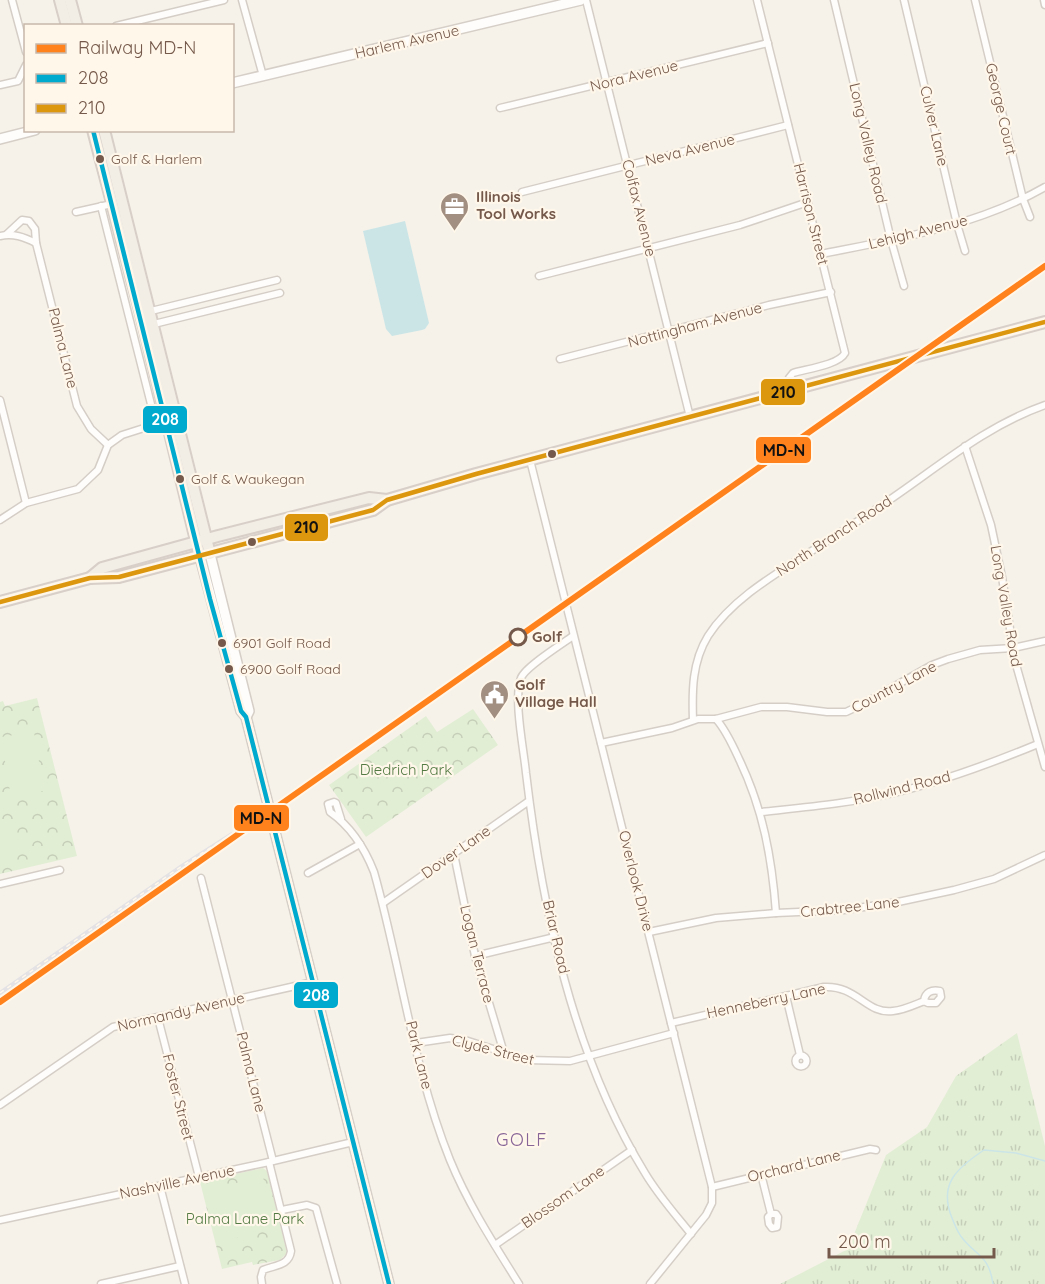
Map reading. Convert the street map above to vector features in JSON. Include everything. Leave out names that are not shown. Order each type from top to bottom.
[{"type":"main road","points":[[60,0],[66,24]]},
{"type":"main road","points":[[70,0],[76,24]]},
{"type":"main road","name":"Harlem Avenue","points":[[234,83],[581,0]]},
{"type":"main road","points":[[0,139],[27,132]]},
{"type":"main road","points":[[110,132],[109,149],[149,325],[167,421],[249,711],[246,717],[388,1284]]},
{"type":"main road","points":[[98,133],[109,149]]},
{"type":"main road","points":[[98,133],[106,205],[146,313]]},
{"type":"main road","points":[[0,602],[90,578],[119,577],[373,510],[387,500],[1045,322]]},
{"type":"main road","points":[[90,578],[102,568],[201,541],[369,498],[387,500]]},
{"type":"street","points":[[12,0],[24,45]]},
{"type":"street","points":[[124,24],[224,0]]},
{"type":"street","points":[[242,0],[263,76]]},
{"type":"street","name":"Colfax Avenue","points":[[586,0],[690,417]]},
{"type":"street","name":"Harrison Street","points":[[757,0],[845,349],[844,357],[837,361],[793,373],[789,378],[787,391]]},
{"type":"street","name":"Long Valley Road","points":[[834,0],[904,286]]},
{"type":"street","name":"Culver Lane","points":[[904,0],[957,225],[965,250]]},
{"type":"street","name":"George Court","points":[[975,0],[1023,200],[1030,216]]},
{"type":"street","points":[[1044,0],[1045,5]]},
{"type":"street","name":"Nora Avenue","points":[[500,108],[768,43]]},
{"type":"street","points":[[18,81],[24,68]]},
{"type":"street","points":[[0,85],[18,81],[24,83]]},
{"type":"street","name":"Neva Avenue","points":[[522,192],[788,125]]},
{"type":"street","name":"Lehigh Avenue","points":[[821,254],[957,225],[1023,200],[1045,187]]},
{"type":"street","points":[[539,276],[753,222],[786,208],[808,202]]},
{"type":"street","points":[[0,520],[26,503],[78,489],[98,470],[108,445],[122,435],[167,421],[106,205],[76,212]]},
{"type":"street","name":"Palma Lane","points":[[3,235],[22,220],[29,221],[35,229],[36,243],[78,406],[91,429],[108,445]]},
{"type":"street","points":[[3,235],[21,236],[36,243]]},
{"type":"street","points":[[146,313],[277,280]]},
{"type":"street","name":"Nottingham Avenue","points":[[560,359],[769,305],[831,292]]},
{"type":"street","points":[[149,325],[280,293]]},
{"type":"street","points":[[0,400],[26,503]]},
{"type":"street","name":"North Branch Road","points":[[693,720],[692,692],[699,655],[707,638],[723,618],[775,574],[889,501],[965,446],[1005,422],[1045,405]]},
{"type":"street","name":"Long Valley Road","points":[[965,446],[991,525],[1024,698],[1045,767]]},
{"type":"street","name":"Overlook Drive","points":[[530,460],[712,1187],[712,1203],[706,1215],[650,1284]]},
{"type":"street","name":"Briar Road","points":[[573,636],[526,671],[520,680],[519,696],[530,801],[555,937],[572,1005],[609,1106],[632,1150],[662,1199],[692,1234]]},
{"type":"street","name":"Country Lane","points":[[601,744],[672,728],[693,720],[716,719],[761,707],[846,712],[932,665],[948,659],[980,650],[1013,648],[1045,641]]},
{"type":"street","points":[[716,719],[735,748],[761,812],[772,865],[776,913]]},
{"type":"street","name":"Rollwind Road","points":[[761,812],[851,801],[898,792],[970,771],[1038,744]]},
{"type":"street","name":"Dover Lane","points":[[383,903],[530,801]]},
{"type":"street","name":"Park Lane","points":[[341,819],[370,861],[383,903],[430,1099],[451,1161],[473,1208],[519,1284]]},
{"type":"street","points":[[308,873],[360,844]]},
{"type":"street","name":"Logan Terrace","points":[[454,854],[475,956],[504,1053]]},
{"type":"street","name":"Crabtree Lane","points":[[649,932],[716,918],[844,910],[898,902],[994,879],[1045,855]]},
{"type":"street","points":[[0,884],[60,870]]},
{"type":"street","name":"Palma Lane","points":[[201,878],[234,1000],[290,1245],[290,1256],[282,1264],[263,1270],[262,1284]]},
{"type":"street","points":[[475,956],[555,937]]},
{"type":"street","name":"Normandy Avenue","points":[[0,1105],[106,1031],[120,1025],[313,982]]},
{"type":"street","name":"Henneberry Lane","points":[[671,1023],[824,987],[838,987],[851,992],[877,1009],[886,1012],[901,1010],[924,1001]]},
{"type":"street","points":[[786,996],[800,1055]]},
{"type":"street","name":"Foster Street","points":[[158,1018],[199,1177]]},
{"type":"street","name":"Clyde Street","points":[[416,1043],[450,1038],[465,1040],[513,1057],[544,1062],[570,1061],[674,1033]]},
{"type":"street","name":"Nashville Avenue","points":[[0,1220],[271,1162],[353,1142]]},
{"type":"street","name":"Orchard Lane","points":[[712,1187],[870,1149],[876,1150]]},
{"type":"street","name":"Blossom Lane","points":[[495,1245],[632,1150]]},
{"type":"street","points":[[761,1174],[771,1214]]},
{"type":"street","points":[[160,1186],[185,1284]]},
{"type":"street","points":[[282,1210],[302,1205],[316,1208],[337,1284]]},
{"type":"street","points":[[101,1284],[180,1266]]},
{"type":"green space","points":[[37,698],[77,856],[0,874],[0,702],[3,701],[5,706]]},
{"type":"green space","name":"Diedrich Park","points":[[473,709],[498,745],[366,837],[329,785],[426,716],[437,732]]},
{"type":"green space","points":[[34,732],[44,791],[11,797],[1,737]]},
{"type":"green space","points":[[15,823],[20,850],[1,853],[0,826]]},
{"type":"green space","points":[[1017,1033],[1045,1146],[1045,1284],[780,1284],[848,1249],[886,1155],[927,1127],[956,1076]]},
{"type":"green space","name":"Palma Lane Park","points":[[263,1168],[267,1171],[287,1253],[280,1260],[253,1265],[252,1262],[222,1269],[200,1182]]},
{"type":"green space","points":[[263,1177],[272,1215],[260,1232],[224,1241],[211,1193],[214,1188]]},
{"type":"water","points":[[405,221],[429,323],[425,329],[392,336],[386,329],[363,231]]},
{"type":"waterway","points":[[993,1284],[986,1262],[963,1239],[956,1228],[948,1206],[949,1186],[958,1170],[984,1150],[1016,1153],[1045,1161]]},
{"type":"railway","points":[[0,993],[182,866],[232,834]]},
{"type":"rail line","name":"MD-N","points":[[0,1002],[1045,266]]},
{"type":"transit line","name":"208","points":[[93,132],[210,599],[241,711],[246,717],[389,1284]]},
{"type":"transit line","name":"210","points":[[0,602],[90,578],[119,577],[373,510],[387,500],[476,474],[1045,322]]},
{"type":"place","name":"Golf & Harlem","points":[[100,159]]},
{"type":"place","name":"Illinois Tool Works","points":[[455,232]]},
{"type":"place","name":"Golf & Waukegan","points":[[180,479]]},
{"type":"place","name":"Golf","points":[[518,637]]},
{"type":"place","name":"6901 Golf Road","points":[[222,643]]},
{"type":"place","name":"6900 Golf Road","points":[[229,669]]},
{"type":"place","name":"Golf Village Hall","points":[[494,720]]},
{"type":"district","name":"GOLF","points":[[522,1140]]}]
